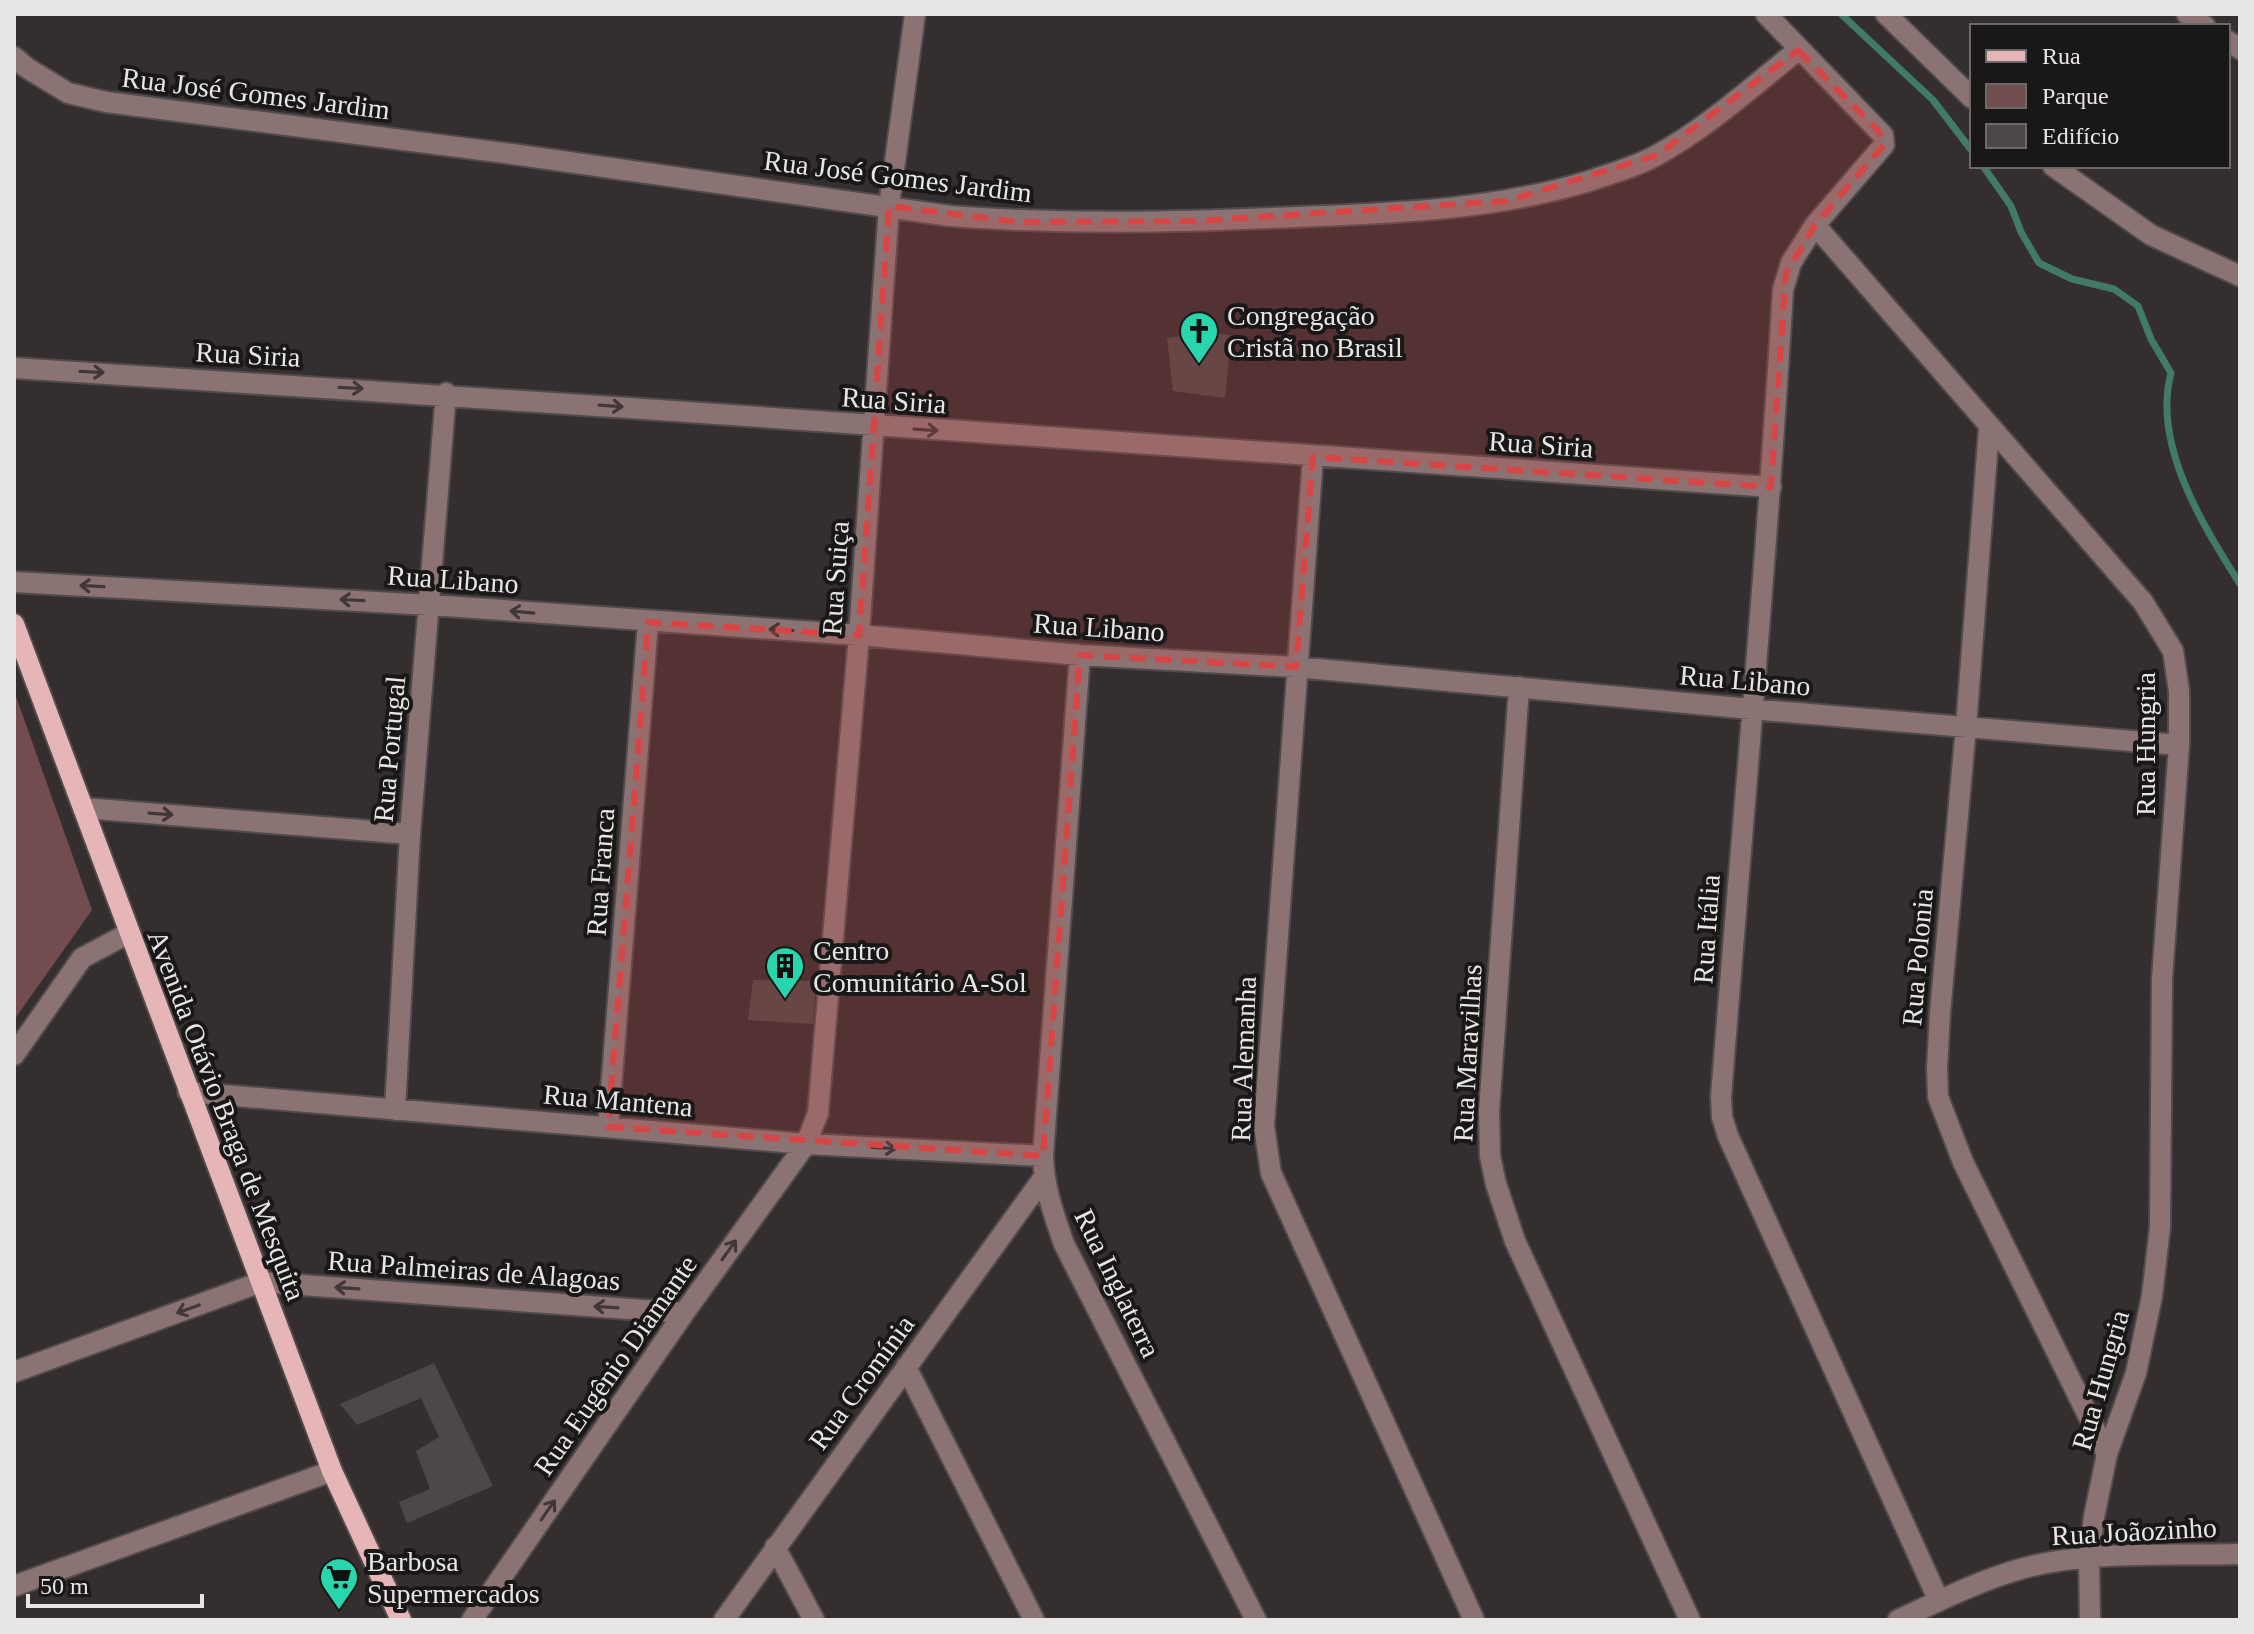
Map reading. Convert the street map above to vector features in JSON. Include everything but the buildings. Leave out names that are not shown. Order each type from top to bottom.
[{"type":"main road","name":"Avenida Otávio Braga de Mesquita","points":[[14,624],[332,1471],[401,1620]]},
{"type":"street","name":"Rua Suiça","points":[[806,1144],[818,1113],[821,1092],[859,635],[889,206],[915,14]]},
{"type":"street","points":[[1766,14],[1878,130],[1884,140],[1877,156],[1815,225]]},
{"type":"street","points":[[1886,14],[1970,96]]},
{"type":"street","name":"Rua José Gomes Jardim","points":[[14,57],[68,93],[129,106],[951,216],[1019,222],[1194,221],[1400,213],[1506,201],[1560,190],[1625,170],[1657,155],[1695,130],[1798,50]]},
{"type":"street","points":[[2056,168],[2151,235],[2240,276]]},
{"type":"street","name":"Rua Hungria","points":[[1815,225],[2143,602],[2173,651],[2179,691],[2179,745],[2162,979],[2160,1227],[2152,1296],[2136,1373],[2107,1454],[2094,1517],[2089,1558],[2090,1620]]},
{"type":"street","name":"Rua Itália","points":[[1815,225],[1791,263],[1783,290],[1771,487],[1751,709],[1721,1097],[1722,1117],[1939,1601]]},
{"type":"street","name":"Rua Siria","points":[[14,368],[446,393],[873,426],[1771,487]]},
{"type":"street","name":"Rua Portugal","points":[[395,1110],[410,834],[446,393]]},
{"type":"street","name":"Rua Polonia","points":[[1989,428],[1940,1013],[1938,1097],[1963,1162],[2107,1454]]},
{"type":"street","name":"Rua Alemanha","points":[[1313,457],[1264,1126],[1266,1149],[1271,1173],[1474,1620]]},
{"type":"street","name":"Rua Libano","points":[[14,582],[430,605],[859,635],[1080,655],[1296,667],[2179,745]]},
{"type":"street","name":"Rua Franca","points":[[608,1127],[648,622]]},
{"type":"street","name":"Rua Inglaterra","points":[[1080,655],[1043,1166],[1051,1208],[1064,1244],[1256,1620]]},
{"type":"street","name":"Rua Maravilhas","points":[[1519,687],[1489,1111],[1490,1156],[1515,1241],[1690,1620]]},
{"type":"street","points":[[83,808],[410,834]]},
{"type":"street","points":[[14,1055],[82,958],[129,933]]},
{"type":"street","name":"Rua Mantena","points":[[188,1092],[1043,1166]]},
{"type":"street","name":"Rua Eugênio Diamante","points":[[472,1620],[684,1313],[806,1144]]},
{"type":"street","name":"Rua Cromínia","points":[[724,1620],[906,1367],[1043,1166]]},
{"type":"street","points":[[14,1372],[261,1282]]},
{"type":"street","name":"Rua Palmeiras de Alagoas","points":[[261,1282],[684,1313]]},
{"type":"street","points":[[906,1367],[1034,1620]]},
{"type":"street","points":[[14,1586],[332,1471]]},
{"type":"street","points":[[775,1547],[814,1620]]},
{"type":"street","name":"Rua Joãozinho","points":[[1898,1620],[1994,1578],[2025,1568],[2089,1558],[2240,1554]]},
{"type":"highlighted area","points":[[1798,50],[1878,130],[1884,145],[1815,225],[1786,274],[1771,487],[1313,457],[1296,667],[1080,655],[1043,1156],[608,1127],[648,622],[859,635],[889,206],[1019,222],[1194,221],[1506,201],[1657,155]]},
{"type":"green space","points":[[14,691],[92,910],[14,1020]]},
{"type":"waterway","points":[[1841,14],[1933,100],[1970,148]]},
{"type":"waterway","points":[[1984,168],[2011,206],[2021,232],[2039,263],[2072,279],[2114,289],[2138,306],[2151,339],[2171,373],[2167,400],[2169,428],[2184,483],[2211,537],[2240,584]]},
{"type":"place","name":"Congregação Cristã no Brasil","points":[[1199,365]]},
{"type":"place","name":"Centro Comunitário A-Sol","points":[[785,1000]]},
{"type":"place","name":"Barbosa Supermercados","points":[[339,1611]]}]
